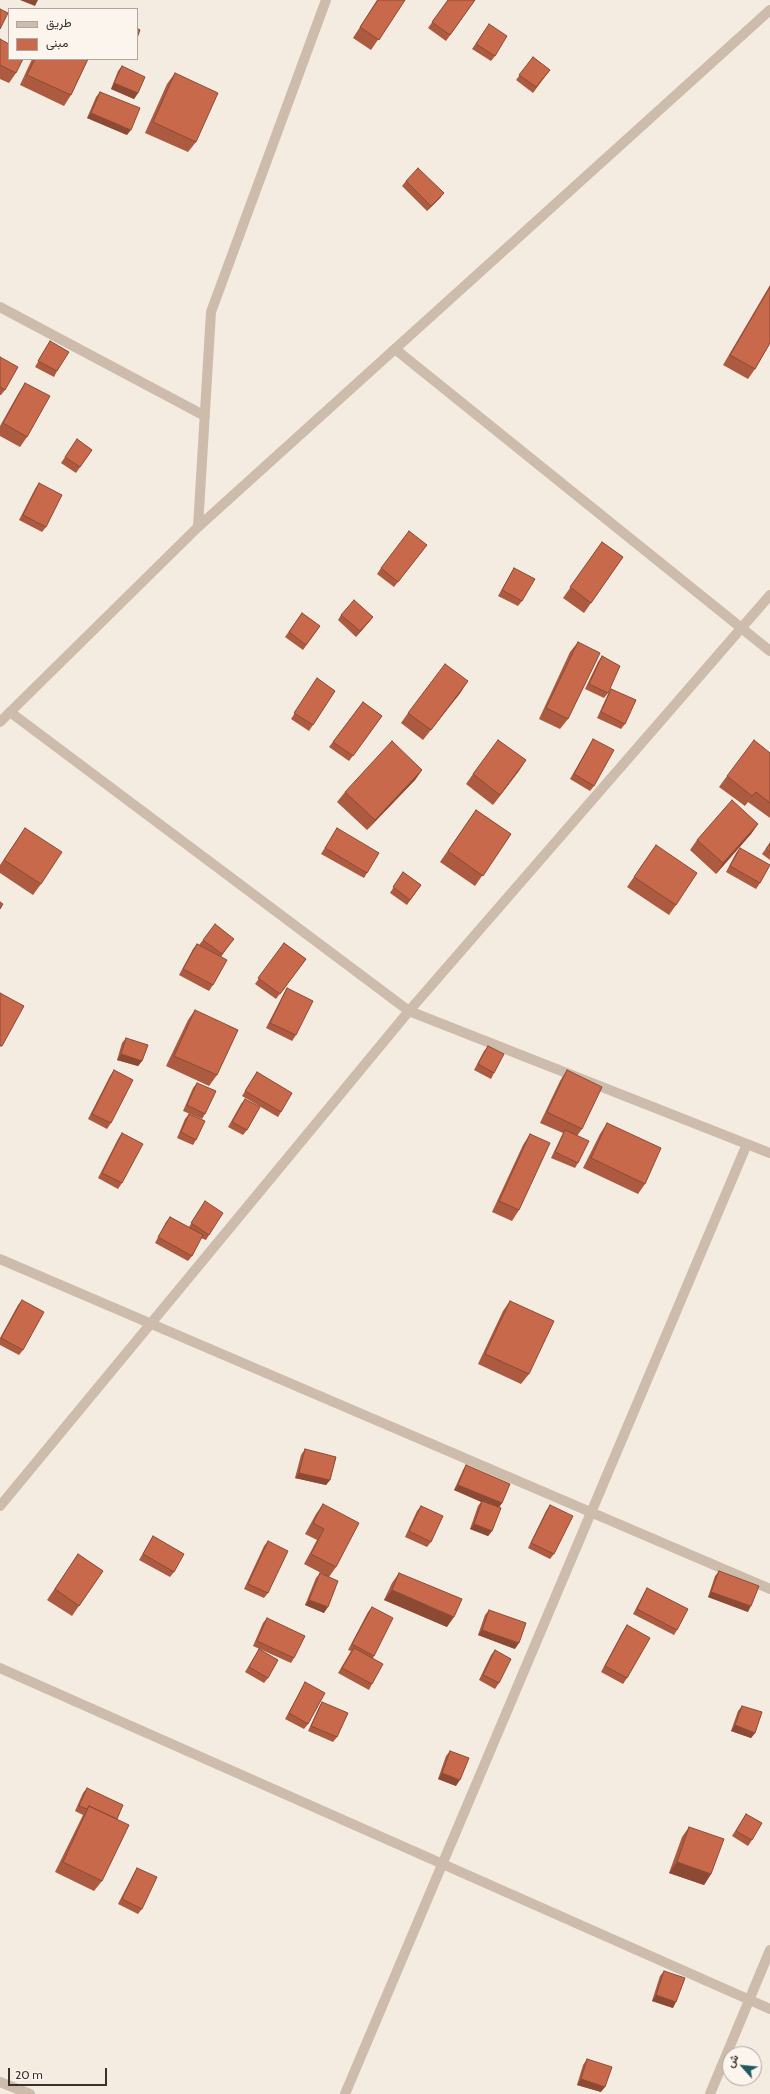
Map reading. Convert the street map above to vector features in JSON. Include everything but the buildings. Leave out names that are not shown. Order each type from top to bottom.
[{"type":"street","points":[[198,527],[211,312],[326,0]]},
{"type":"street","points":[[0,722],[198,527],[770,10]]},
{"type":"street","points":[[0,307],[205,416]]},
{"type":"street","points":[[395,349],[770,651]]},
{"type":"street","points":[[0,1506],[409,1011],[770,595]]},
{"type":"street","points":[[10,712],[409,1011],[770,1153]]},
{"type":"street","points":[[345,2094],[747,1144]]},
{"type":"street","points":[[0,1259],[770,1589]]},
{"type":"street","points":[[0,1668],[770,2009]]},
{"type":"street","points":[[710,2094],[770,1950]]},
{"type":"street","points":[[0,2082],[30,2094]]}]
